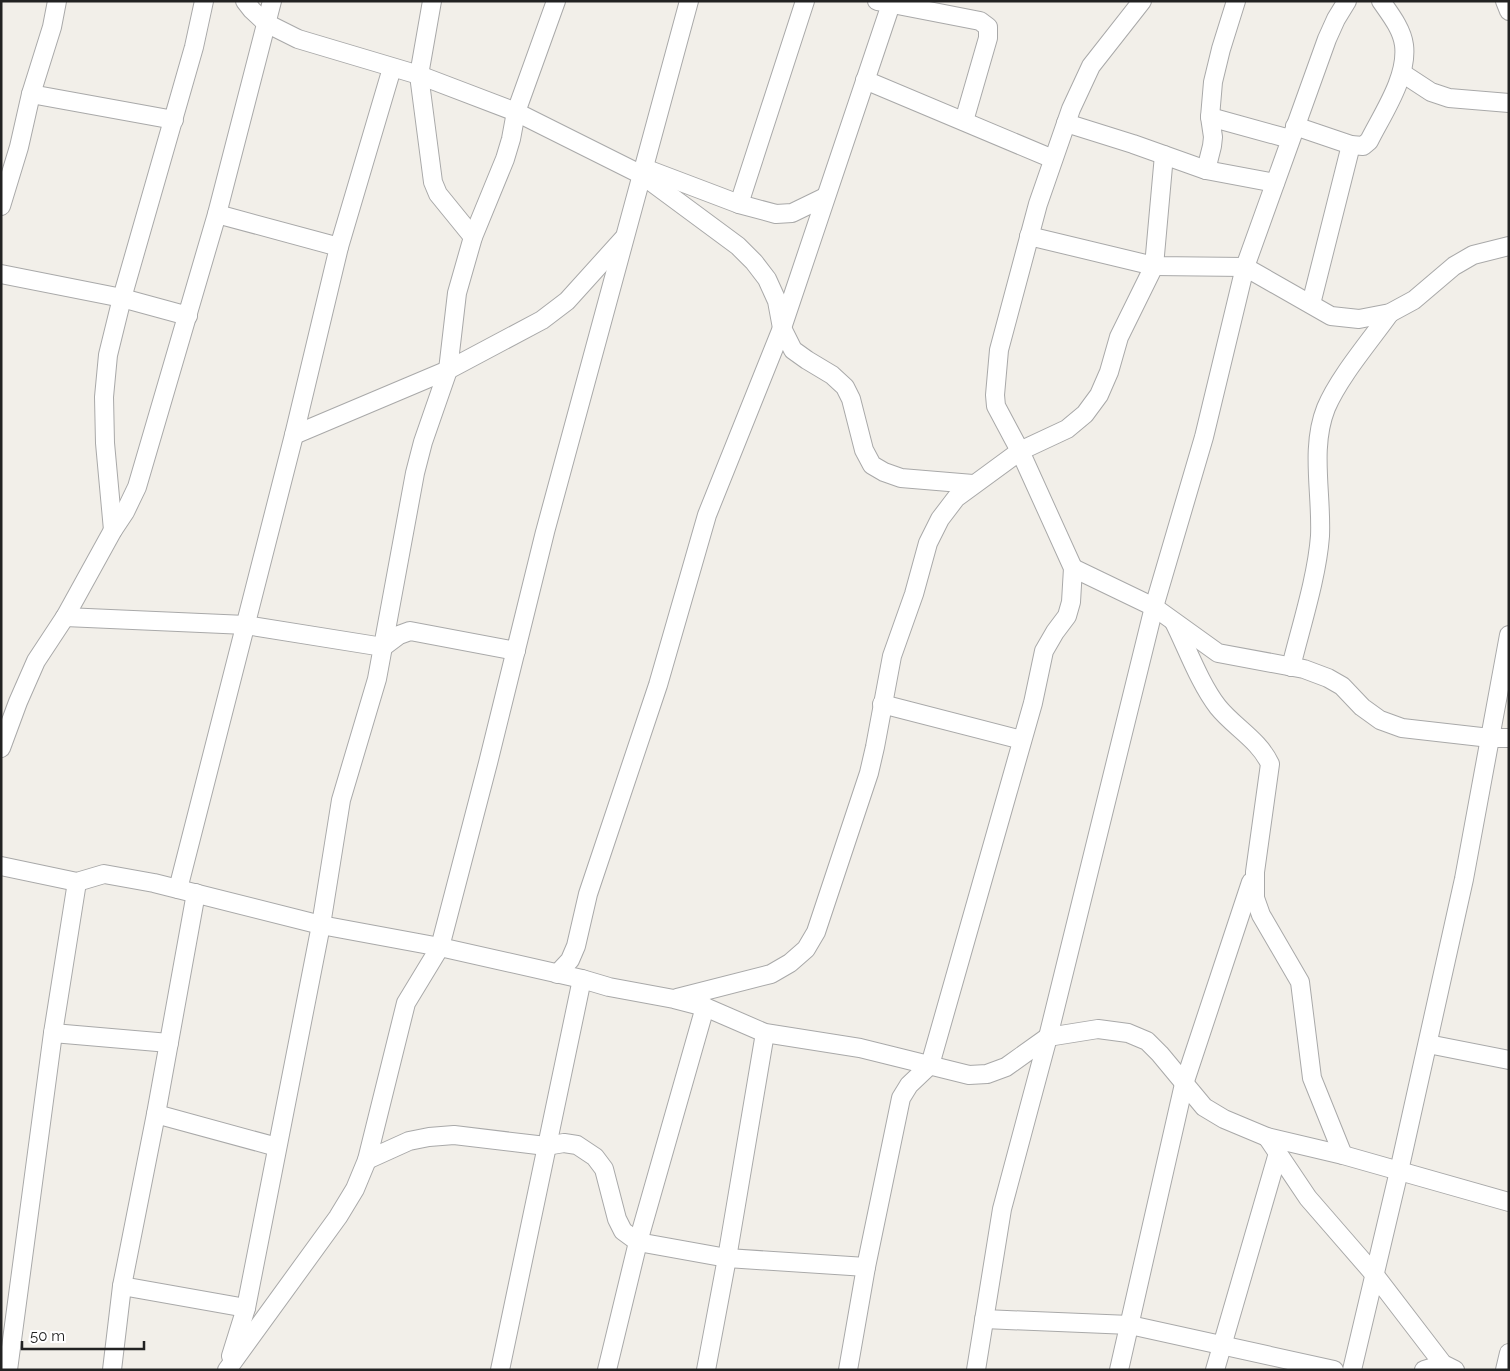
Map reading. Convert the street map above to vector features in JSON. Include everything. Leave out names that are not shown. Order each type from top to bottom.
[{"type":"street","points":[[1,206],[5,180],[19,146],[31,94],[52,27],[57,1]]},
{"type":"street","points":[[113,530],[104,444],[104,398],[108,355],[122,298],[194,47],[204,1]]},
{"type":"street","points":[[246,1],[252,10],[266,23],[298,39],[419,76],[516,112],[643,171],[739,204],[776,214],[792,213],[826,197]]},
{"type":"street","points":[[1,748],[36,661],[65,617],[125,512],[137,487],[217,214],[272,1]]},
{"type":"street","points":[[432,1],[419,76],[433,182],[438,194],[472,237]]},
{"type":"street","points":[[227,1370],[246,1308],[321,925],[341,800],[377,679],[415,473],[423,442],[448,370],[457,293],[472,237],[505,159],[516,112],[556,1]]},
{"type":"street","points":[[227,1370],[338,1217],[355,1189],[368,1160],[406,1003],[440,947],[548,523],[689,1]]},
{"type":"street","points":[[739,204],[805,1]]},
{"type":"street","points":[[848,1370],[866,1266],[901,1098],[909,1085],[930,1065],[1033,703],[1044,651],[1067,616],[1070,602],[1072,568],[1020,450],[996,406],[995,395],[999,350],[1029,236],[1066,123],[1091,66],[1142,1]]},
{"type":"street","points":[[1206,170],[1213,137],[1210,117],[1214,82],[1221,49],[1236,1]]},
{"type":"street","points":[[976,1370],[1002,1209],[1048,1036],[1154,607],[1204,437],[1245,267],[1326,39],[1347,1]]},
{"type":"street","points":[[1210,117],[1351,145],[1363,146],[1369,142],[1402,73],[1404,45],[1397,25],[1381,1]]},
{"type":"street","points":[[1505,1],[1509,11]]},
{"type":"street","points":[[558,974],[570,960],[576,946],[588,894],[658,684],[707,515],[782,328],[865,80],[886,2],[980,21],[988,27],[988,38],[964,121]]},
{"type":"street","points":[[178,889],[294,435],[339,248],[392,68]]},
{"type":"street","points":[[1402,73],[1431,92],[1449,98],[1509,103]]},
{"type":"street","points":[[865,80],[1053,159]]},
{"type":"street","points":[[31,94],[174,120]]},
{"type":"street","points":[[1066,123],[1206,170],[1275,183]]},
{"type":"street","points":[[1311,304],[1351,145]]},
{"type":"street","points":[[674,999],[771,974],[790,963],[806,949],[816,932],[868,773],[875,748],[892,656],[914,594],[928,543],[940,519],[956,498],[1020,450],[1067,429],[1085,414],[1099,395],[1109,372],[1119,337],[1154,266],[1164,155]]},
{"type":"street","points":[[643,171],[738,246],[754,262],[767,279],[777,301],[782,328],[793,350],[832,375],[845,387],[851,399],[864,450],[872,465],[901,478],[973,484]]},
{"type":"street","points":[[217,214],[339,248]]},
{"type":"street","points":[[294,435],[448,370],[542,320],[567,301],[625,236]]},
{"type":"street","points":[[1029,236],[1154,266],[1245,267],[1331,316],[1359,319],[1390,313],[1414,300],[1454,266],[1473,255],[1509,246]]},
{"type":"street","points":[[1,274],[122,298],[188,316]]},
{"type":"street","points":[[1291,666],[1316,562],[1320,536],[1318,436],[1334,390],[1390,313]]},
{"type":"street","points":[[1072,568],[1154,607],[1218,653],[1291,666],[1328,678],[1342,686],[1362,707],[1380,720],[1402,728],[1490,738],[1509,738]]},
{"type":"street","points":[[65,617],[246,625],[383,647],[399,635],[410,631],[516,651]]},
{"type":"street","points":[[1174,622],[1211,697],[1220,709],[1265,753],[1270,764],[1255,872],[1256,898],[1261,915],[1300,982],[1312,1078],[1343,1155]]},
{"type":"street","points":[[1352,1370],[1428,1044],[1464,879],[1509,635]]},
{"type":"street","points":[[882,704],[1022,740]]},
{"type":"street","points":[[1,866],[77,882],[104,874],[154,883],[321,925],[440,947],[635,993],[674,999],[705,1007],[766,1033],[860,1048],[969,1075],[987,1074],[1006,1067],[1048,1036],[1098,1029],[1128,1034],[1147,1041],[1204,1107],[1224,1119],[1267,1137],[1343,1155],[1509,1202]]},
{"type":"street","points":[[1119,1370],[1184,1084],[1255,872]]},
{"type":"street","points":[[8,1370],[53,1033],[77,882]]},
{"type":"street","points":[[112,1370],[122,1286],[156,1114],[196,893]]},
{"type":"street","points":[[500,1370],[582,979]]},
{"type":"street","points":[[607,1370],[638,1242],[705,1007]]},
{"type":"street","points":[[53,1033],[169,1043]]},
{"type":"street","points":[[706,1370],[766,1033]]},
{"type":"street","points":[[1428,1044],[1509,1060]]},
{"type":"street","points":[[156,1114],[277,1147]]},
{"type":"street","points":[[368,1160],[409,1141],[454,1135],[546,1146],[564,1143],[577,1145],[595,1157],[604,1169],[616,1219],[624,1231],[638,1242],[727,1258],[866,1266]]},
{"type":"street","points":[[1267,1137],[1308,1198],[1374,1274],[1449,1367]]},
{"type":"street","points":[[1215,1370],[1278,1154]]},
{"type":"street","points":[[122,1286],[246,1308]]},
{"type":"street","points":[[984,1319],[1130,1325],[1334,1370]]},
{"type":"street","points":[[1505,1370],[1509,1353]]},
{"type":"street","points":[[1424,1370],[1449,1367]]}]
